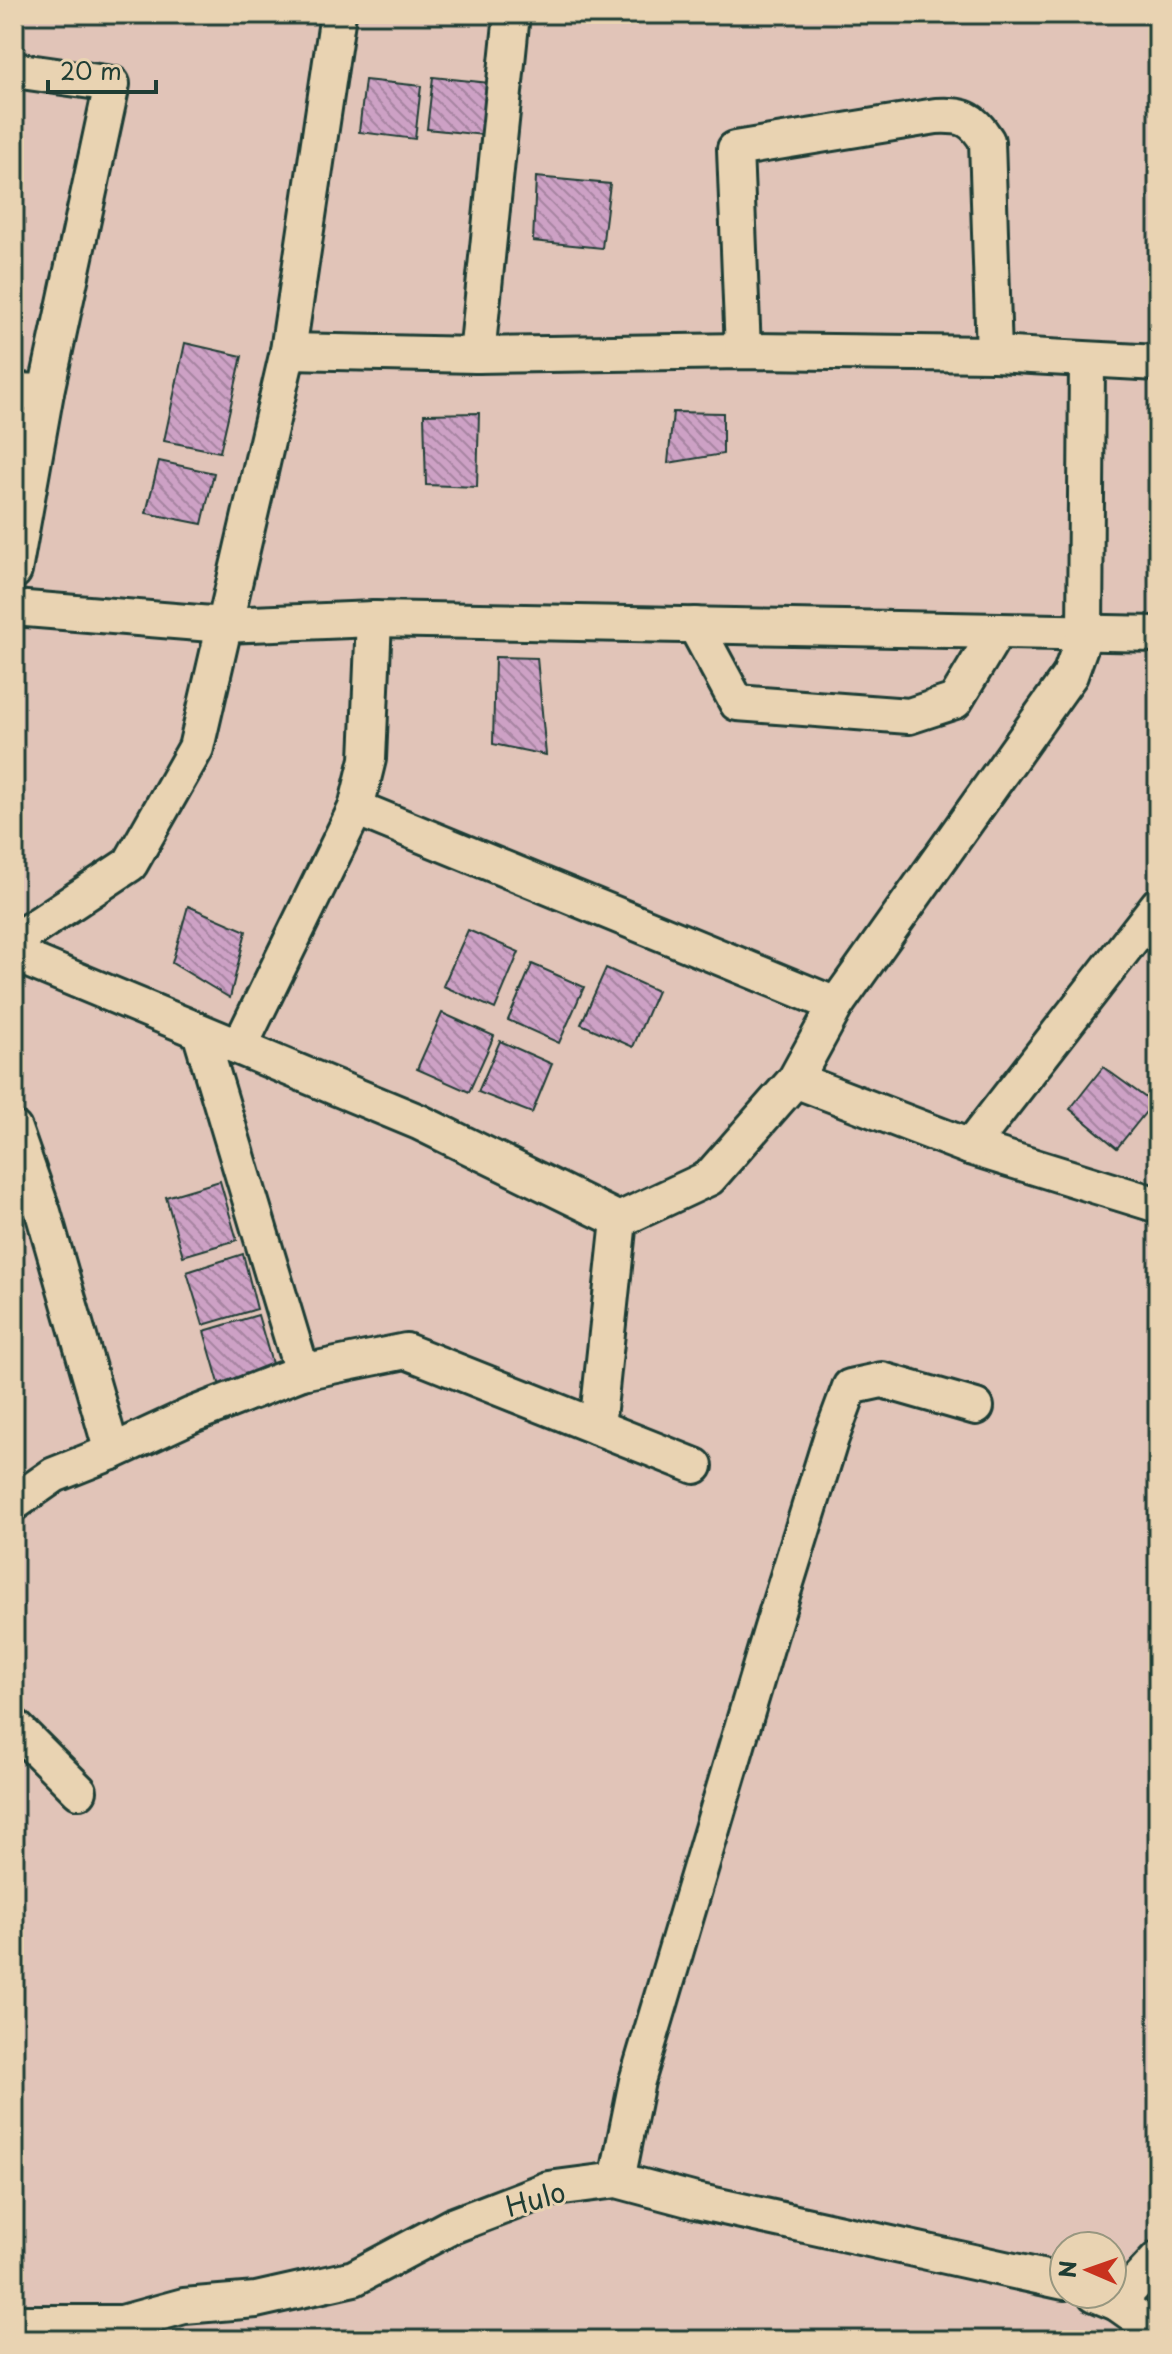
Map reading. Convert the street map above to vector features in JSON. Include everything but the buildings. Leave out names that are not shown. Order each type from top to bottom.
[{"type":"street","points":[[14,941],[130,864],[196,748],[288,351],[338,14]]},
{"type":"street","points":[[477,355],[512,14]]},
{"type":"street","points":[[14,70],[112,84],[30,392],[14,571]]},
{"type":"street","points":[[743,351],[735,149],[936,116],[959,115],[977,124],[987,141],[994,354]]},
{"type":"street","points":[[288,351],[477,355],[743,351],[994,354],[1158,363]]},
{"type":"street","points":[[619,1220],[709,1178],[795,1080],[836,1005],[1070,675],[1085,633],[1087,361]]},
{"type":"street","points":[[14,608],[224,625],[374,619],[1158,634]]},
{"type":"street","points":[[240,1046],[356,808],[368,759],[374,619]]},
{"type":"street","points":[[695,625],[737,703],[909,716],[955,701],[997,631]]},
{"type":"street","points":[[356,808],[836,1005]]},
{"type":"street","points":[[970,1147],[1158,905]]},
{"type":"street","points":[[14,954],[419,1122],[619,1220]]},
{"type":"street","points":[[200,1032],[302,1372]]},
{"type":"street","points":[[795,1080],[970,1147],[1158,1205]]},
{"type":"street","points":[[14,1129],[29,1217],[112,1452]]},
{"type":"street","points":[[597,1427],[619,1220]]},
{"type":"street","points":[[14,1503],[54,1475],[192,1415],[302,1372],[406,1351],[695,1466]]},
{"type":"street","points":[[617,2180],[637,2081],[771,1631],[850,1387],[882,1380],[976,1407]]},
{"type":"street","points":[[14,1726],[79,1791]]},
{"type":"street","name":"Hulo","points":[[14,2323],[113,2331],[184,2306],[256,2300],[354,2278],[452,2226],[548,2189],[617,2180],[696,2201],[1048,2278]]},
{"type":"street","points":[[1128,2282],[1158,2259]]},
{"type":"street","points":[[1124,2310],[1158,2332]]}]
